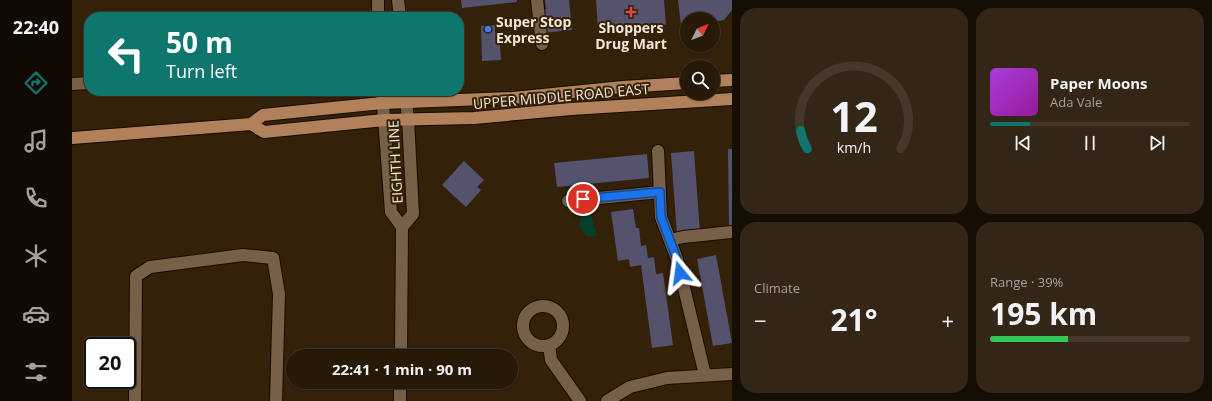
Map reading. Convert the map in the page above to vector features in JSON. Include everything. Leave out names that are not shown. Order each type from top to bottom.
[{"type":"main road","points":[[720,81],[732,80]]},
{"type":"main road","name":"UPPER MIDDLE ROAD EAST","points":[[72,138],[251,124],[263,114],[382,97],[513,98],[623,87],[680,83]]},
{"type":"main road","name":"UPPER MIDDLE ROAD EAST","points":[[251,124],[264,132],[384,120],[474,118],[571,109],[732,99]]},
{"type":"street","points":[[378,0],[378,12]]},
{"type":"street","points":[[398,0],[399,12]]},
{"type":"street","points":[[537,0],[542,44]]},
{"type":"street","points":[[72,84],[84,83]]},
{"type":"street","name":"EIGHTH LINE","points":[[382,97],[391,212],[402,227],[413,214],[408,119],[405,96]]},
{"type":"street","points":[[658,150],[661,217],[677,259],[705,375]]},
{"type":"street","points":[[568,201],[660,192]]},
{"type":"street","points":[[401,349],[402,227]]},
{"type":"street","points":[[670,240],[682,237],[732,232]]},
{"type":"street","points":[[135,401],[136,276],[150,267],[243,255],[273,258],[279,294],[276,401]]},
{"type":"street","points":[[549,345],[551,360],[580,401]]},
{"type":"street","points":[[607,401],[630,387],[666,378],[732,374]]},
{"type":"street","points":[[400,389],[400,401]]},
{"type":"green space","points":[[590,212],[597,236],[590,237],[583,232],[579,226],[581,217]]},
{"type":"building","points":[[461,0],[517,0],[517,2],[462,8]]},
{"type":"building","points":[[545,0],[569,0],[572,30],[542,33],[540,9],[546,9]]},
{"type":"building","name":"Shoppers Drug Mart","points":[[596,0],[664,0],[666,25],[598,29]]},
{"type":"building","points":[[678,0],[732,0],[732,10],[724,20],[720,21],[720,12],[680,12],[680,17]]},
{"type":"building","points":[[495,25],[495,32],[499,32],[501,60],[482,61],[481,26]]},
{"type":"building","points":[[728,149],[732,149],[732,227],[729,227]]},
{"type":"building","points":[[694,151],[700,233],[677,235],[671,153]]},
{"type":"building","points":[[647,154],[649,178],[557,187],[554,163]]},
{"type":"building","points":[[464,161],[484,180],[477,187],[481,190],[466,207],[442,185]]},
{"type":"building","points":[[633,209],[636,228],[639,228],[641,246],[646,245],[648,258],[654,257],[656,274],[663,273],[673,345],[652,348],[641,265],[630,267],[629,259],[618,261],[611,212]]},
{"type":"building","points":[[716,255],[732,343],[713,346],[697,259]]},
{"type":"place","name":"Shoppers Drug Mart","points":[[631,12]]},
{"type":"place","name":"Super Stop Express","points":[[488,29]]},
{"type":"route","points":[[583,199],[660,192],[661,217],[677,259],[680,273]]}]
